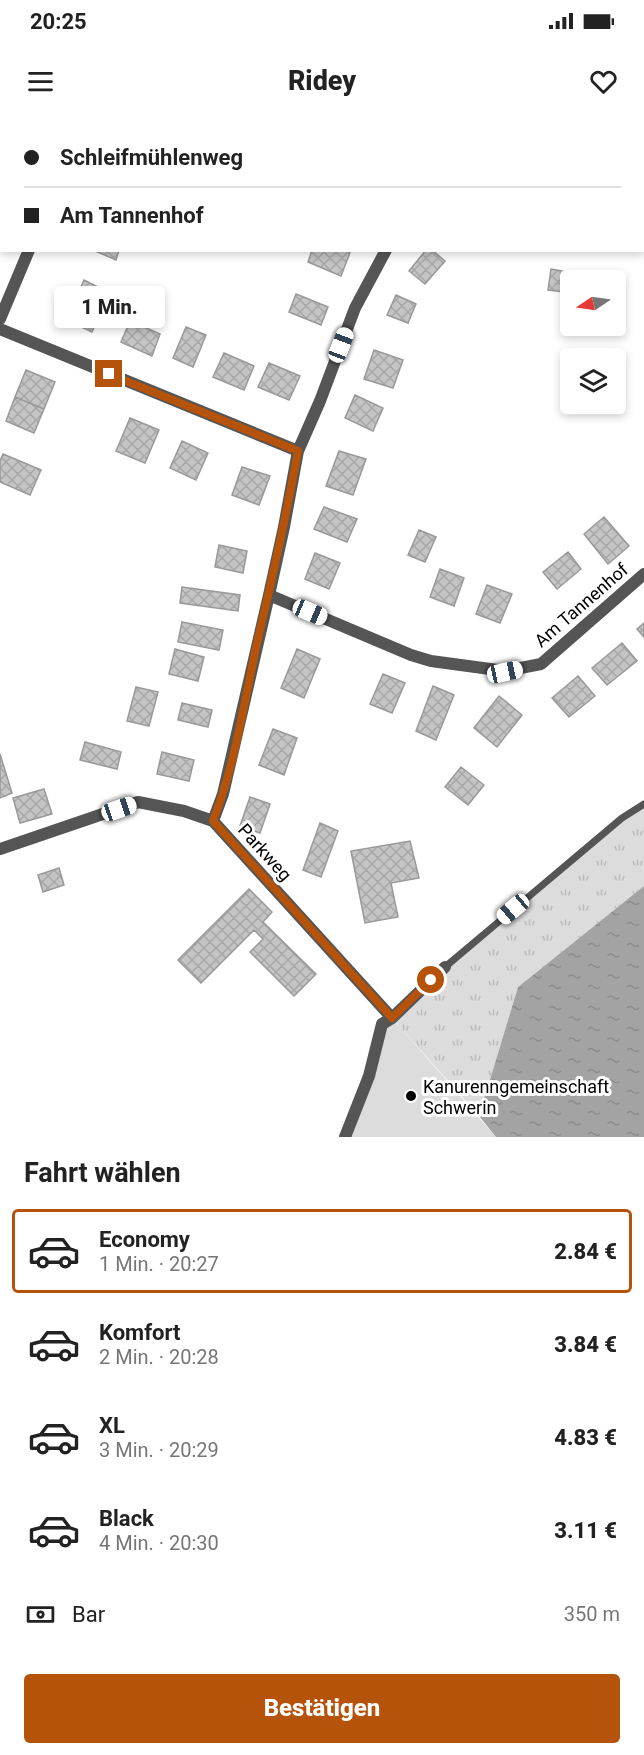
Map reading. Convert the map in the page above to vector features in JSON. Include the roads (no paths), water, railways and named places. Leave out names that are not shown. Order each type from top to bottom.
[{"type":"street","points":[[0,319],[29,252]]},
{"type":"street","points":[[213,821],[223,794],[269,595],[298,451],[320,401],[355,308],[385,252]]},
{"type":"street","points":[[0,329],[298,451]]},
{"type":"street","name":"Am Tannenhof","points":[[269,595],[411,656],[431,662],[505,672],[541,664],[644,574]]},
{"type":"street","name":"Parkweg","points":[[0,849],[138,802],[184,811],[213,821],[392,1018]]},
{"type":"street","points":[[345,1137],[369,1076],[382,1024],[392,1018],[445,967]]},
{"type":"lane","points":[[445,967],[622,818],[644,804]]},
{"type":"water","points":[[644,886],[644,1137],[496,1137],[479,1116],[518,987]]},
{"type":"place","name":"Kanurenngemeinschaft Schwerin","points":[[411,1096]]}]
